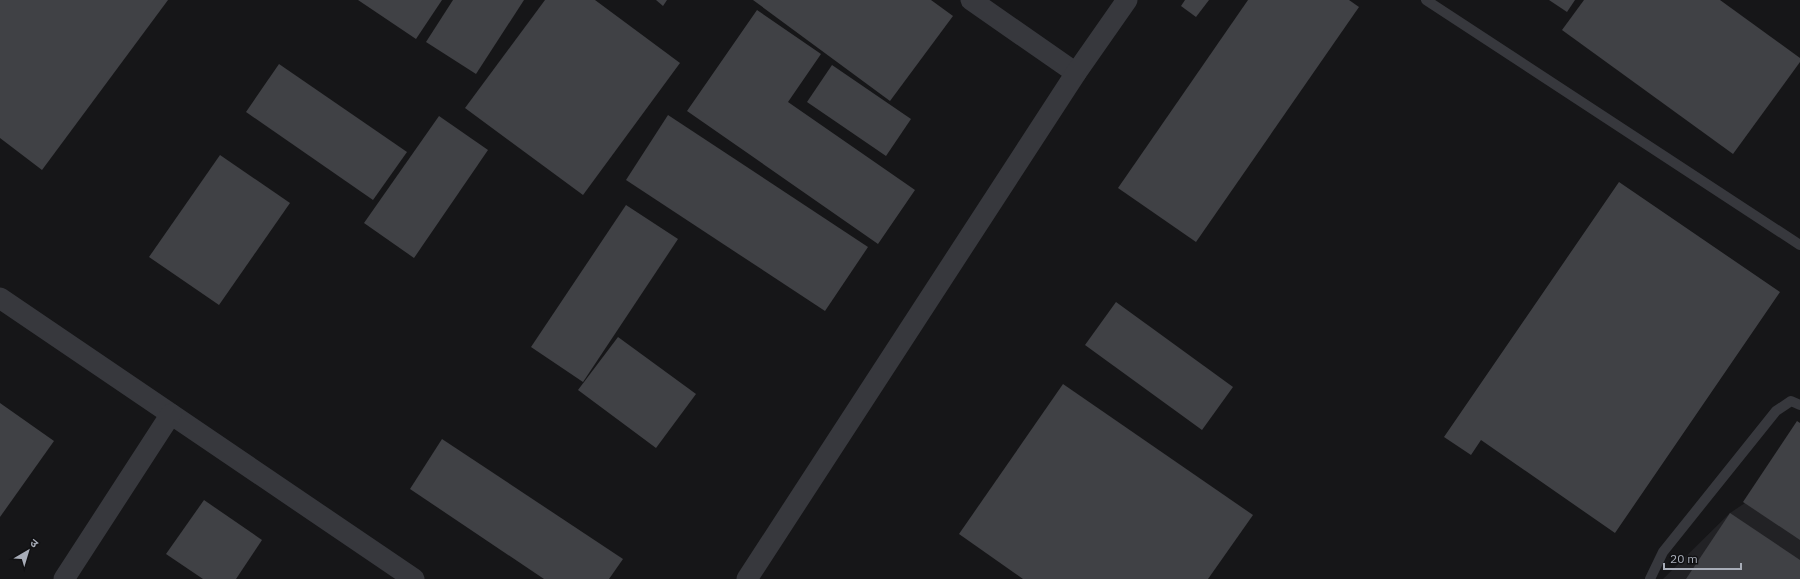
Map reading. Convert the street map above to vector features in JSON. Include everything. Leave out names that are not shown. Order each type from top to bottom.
[{"type":"street","points":[[971,0],[1076,73]]},
{"type":"street","points":[[747,579],[1076,73],[1127,0]]},
{"type":"street","points":[[0,298],[414,579]]},
{"type":"street","points":[[64,579],[171,414]]},
{"type":"lane","points":[[1426,0],[1800,245]]},
{"type":"lane","points":[[1650,579],[1663,552],[1776,411],[1791,401],[1800,405]]},
{"type":"shaded area","points":[[1800,466],[1800,579],[1663,579],[1730,513]]},
{"type":"building","points":[[0,0],[168,0],[42,170],[0,138]]},
{"type":"building","points":[[358,0],[442,0],[416,39]]},
{"type":"building","points":[[453,0],[524,0],[476,74],[426,42]]},
{"type":"building","points":[[545,0],[595,0],[680,63],[583,195],[465,108]]},
{"type":"building","points":[[656,0],[667,0],[663,6]]},
{"type":"building","points":[[753,0],[931,0],[953,16],[890,101]]},
{"type":"building","points":[[1185,0],[1209,0],[1196,17],[1181,6]]},
{"type":"building","points":[[1248,0],[1349,0],[1359,7],[1196,242],[1118,188]]},
{"type":"building","points":[[1549,0],[1575,0],[1567,12]]},
{"type":"building","points":[[1584,0],[1720,0],[1800,58],[1800,62],[1733,154],[1562,30]]},
{"type":"building","points":[[757,10],[821,54],[788,102],[915,190],[878,244],[687,111]]},
{"type":"building","points":[[279,64],[407,152],[373,200],[246,112]]},
{"type":"building","points":[[832,65],[911,119],[886,156],[807,102]]},
{"type":"building","points":[[668,115],[868,247],[825,311],[626,180]]},
{"type":"building","points":[[439,116],[488,150],[414,258],[364,223]]},
{"type":"building","points":[[220,155],[290,203],[219,305],[149,257]]},
{"type":"building","points":[[1619,182],[1780,292],[1615,533],[1481,440],[1471,455],[1444,437]]},
{"type":"building","points":[[626,205],[678,239],[583,382],[531,347]]},
{"type":"building","points":[[1116,302],[1233,387],[1202,430],[1085,345]]},
{"type":"building","points":[[618,337],[696,394],[656,448],[578,390]]},
{"type":"building","points":[[1063,384],[1253,515],[1208,579],[1023,579],[959,534]]},
{"type":"building","points":[[0,403],[54,441],[0,517]]},
{"type":"building","points":[[1797,421],[1800,423],[1800,540],[1743,502]]},
{"type":"building","points":[[442,439],[623,559],[609,579],[544,579],[410,489]]},
{"type":"building","points":[[204,500],[262,540],[236,579],[203,579],[166,554]]},
{"type":"building","points":[[1730,513],[1800,560],[1800,579],[1686,579]]}]
